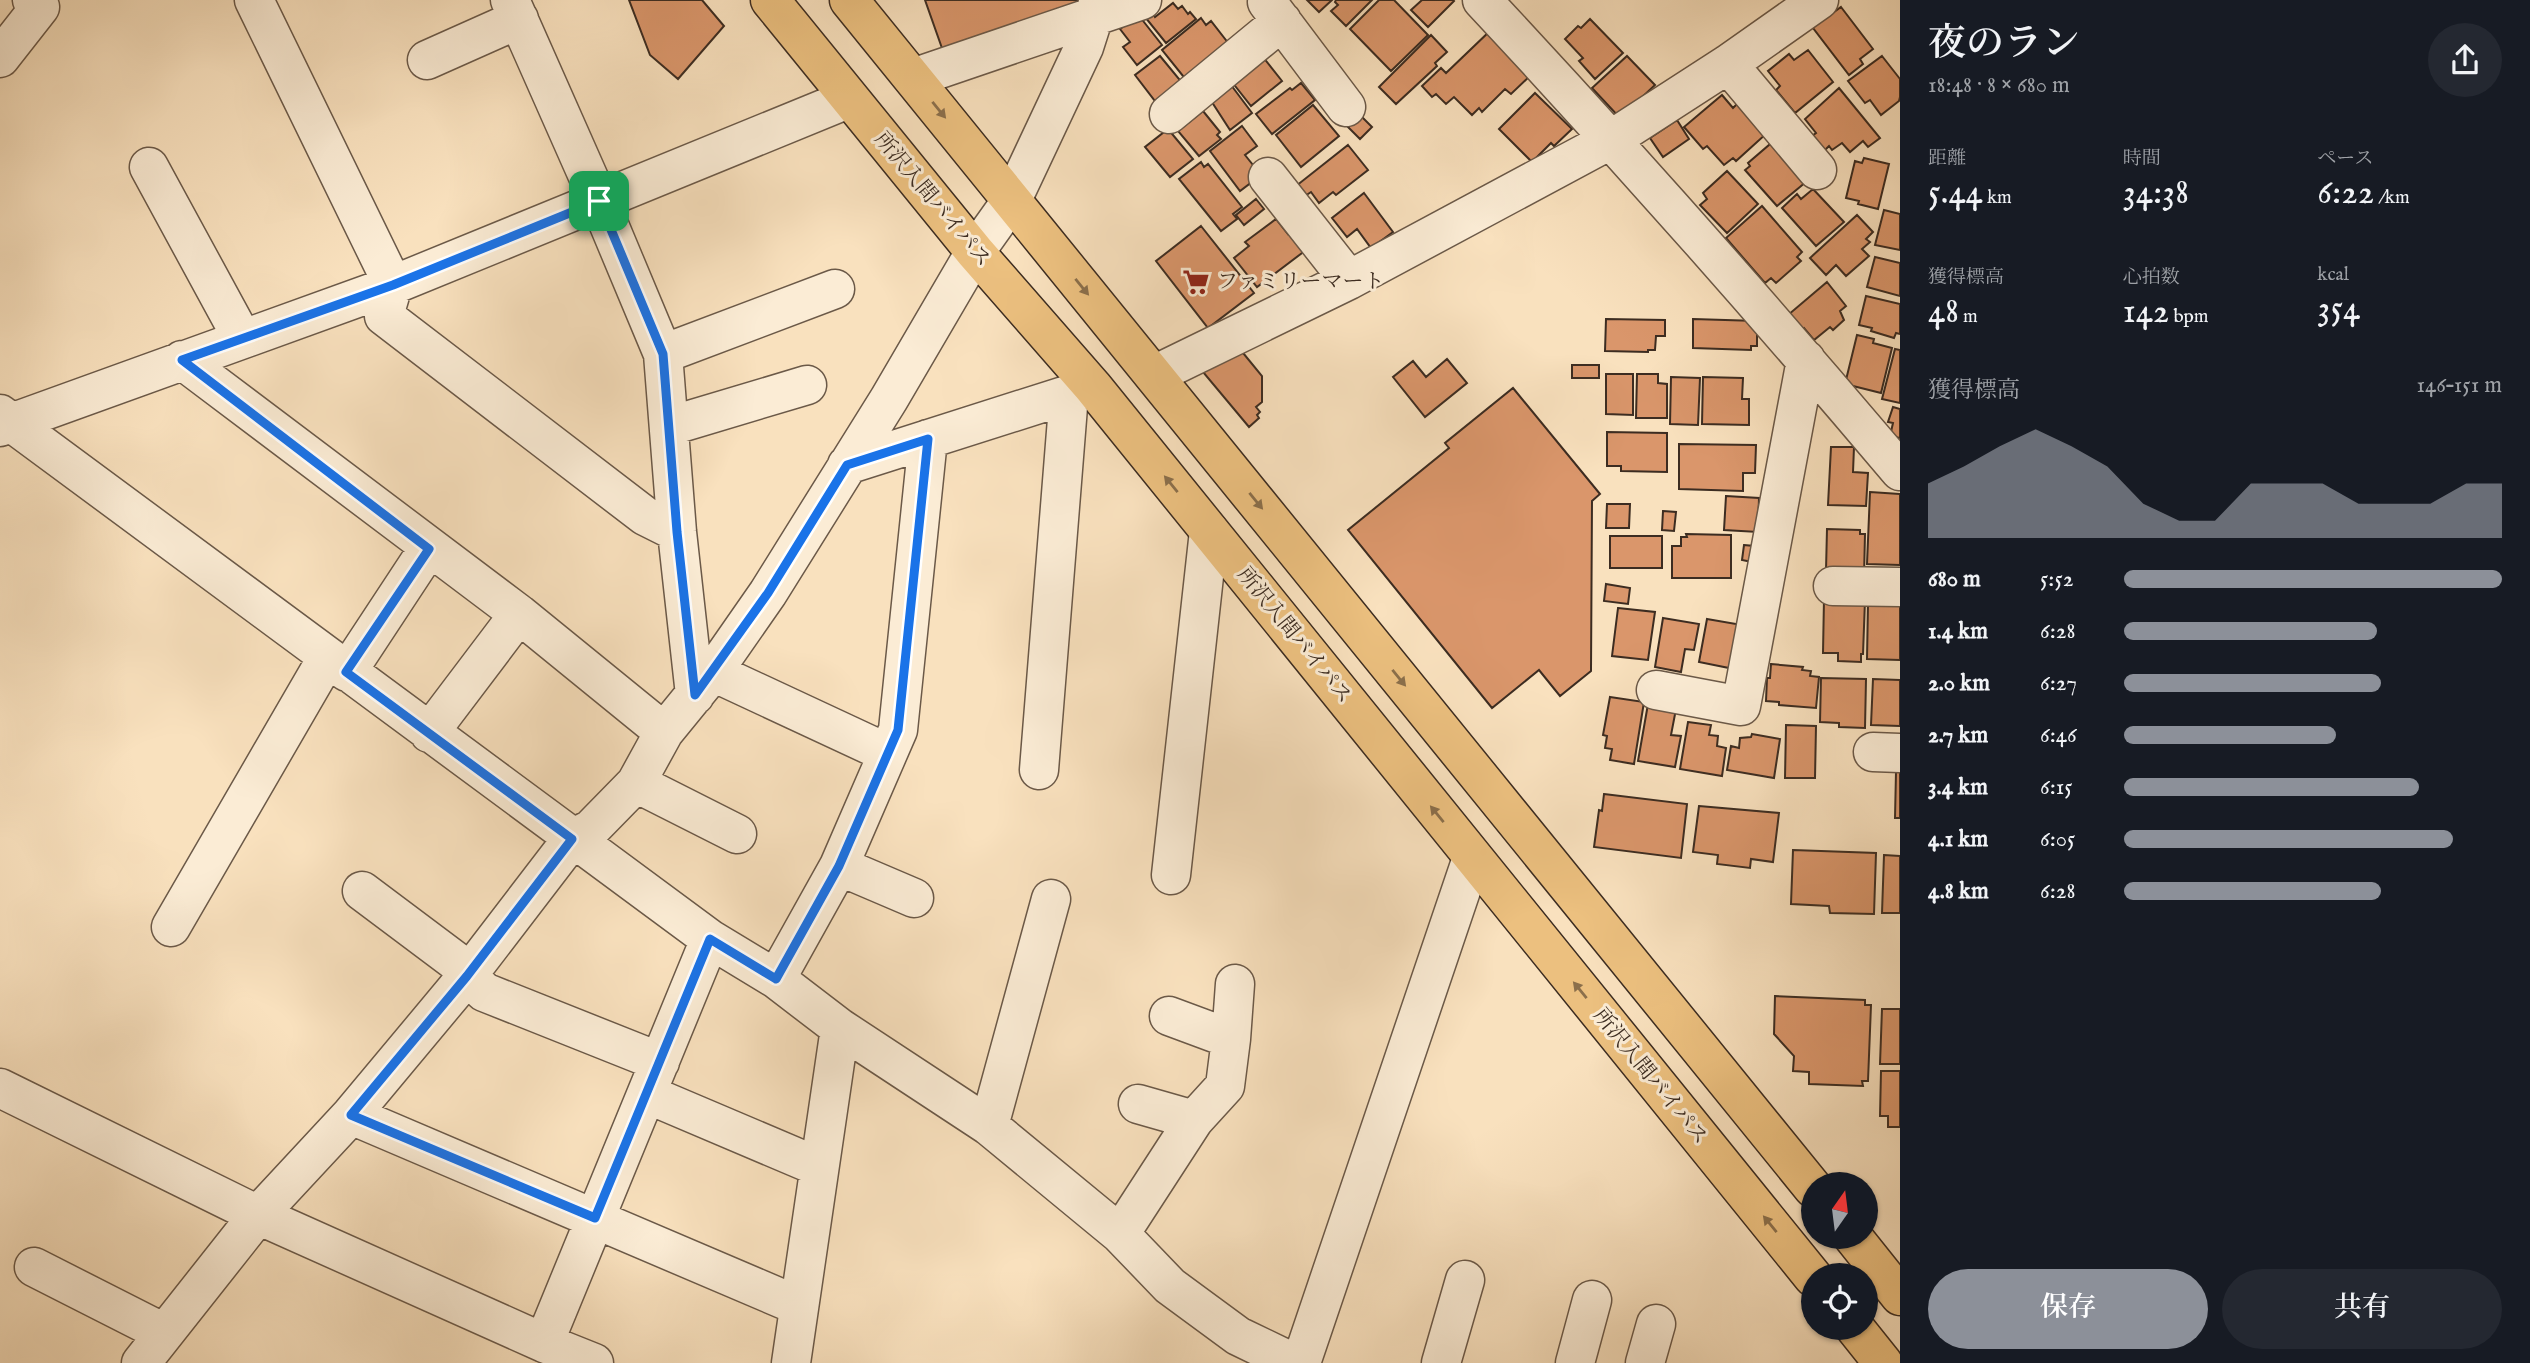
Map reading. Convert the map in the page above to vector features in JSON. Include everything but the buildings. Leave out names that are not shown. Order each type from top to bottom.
[{"type":"highway","name":"所沢入間バイパス","points":[[770,0],[975,252],[1081,391],[1209,531],[1802,1263]]},
{"type":"highway","points":[[849,0],[1801,1173]]},
{"type":"highway","points":[[1863,1250],[1900,1296]]},
{"type":"highway","points":[[1865,1340],[1883,1363]]},
{"type":"street","points":[[0,58],[40,7],[32,0]]},
{"type":"street","points":[[254,0],[393,285],[384,316],[646,516],[677,532]]},
{"type":"street","points":[[913,78],[1096,8],[1142,0]]},
{"type":"street","points":[[1482,0],[1612,139],[1900,471]]},
{"type":"street","points":[[1154,375],[1349,280],[1612,139],[1728,64],[1819,0]]},
{"type":"street","points":[[141,1363],[258,1215],[351,1115],[467,976],[572,839],[591,829],[636,783],[664,733],[704,684],[768,593],[975,252],[1012,200],[1084,47],[1096,8]]},
{"type":"street","points":[[428,60],[514,9],[663,354],[677,532],[704,684]]},
{"type":"street","points":[[1169,114],[1273,11],[1346,107]]},
{"type":"street","points":[[1728,64],[1817,170]]},
{"type":"street","points":[[4,422],[393,285],[848,99]]},
{"type":"street","points":[[149,167],[242,338]]},
{"type":"street","points":[[1268,177],[1349,280]]},
{"type":"street","points":[[663,354],[835,289]]},
{"type":"street","points":[[182,360],[429,549],[519,614],[664,733]]},
{"type":"street","points":[[1656,690],[1741,706],[1806,360]]},
{"type":"street","points":[[670,426],[807,385]]},
{"type":"street","points":[[847,465],[1081,391],[1039,770]]},
{"type":"street","points":[[4,422],[710,939],[776,979],[840,1028],[989,1126],[1120,1234],[1170,1286],[1238,1336],[1294,1363]]},
{"type":"street","points":[[776,979],[839,866],[898,730],[928,439]]},
{"type":"street","points":[[1171,875],[1209,531]]},
{"type":"street","points":[[171,927],[337,665],[429,549]]},
{"type":"street","points":[[1833,586],[1900,587]]},
{"type":"street","points":[[429,733],[519,614]]},
{"type":"street","points":[[704,684],[887,753]]},
{"type":"street","points":[[636,783],[737,834]]},
{"type":"street","points":[[1301,1363],[1472,858]]},
{"type":"street","points":[[839,866],[914,898]]},
{"type":"street","points":[[362,891],[454,960],[484,992],[819,1167]]},
{"type":"street","points":[[989,1126],[1051,899]]},
{"type":"street","points":[[544,1343],[710,939]]},
{"type":"street","points":[[1120,1234],[1194,1120],[1224,1086],[1235,984]]},
{"type":"street","points":[[1169,1016],[1231,1039]]},
{"type":"street","points":[[791,1363],[840,1028]]},
{"type":"street","points":[[0,1088],[258,1215],[593,1363]]},
{"type":"street","points":[[1138,1104],[1194,1120]]},
{"type":"street","points":[[351,1115],[799,1306]]},
{"type":"street","points":[[34,1267],[164,1332]]},
{"type":"street","points":[[1440,1363],[1465,1280]]},
{"type":"street","points":[[1575,1363],[1592,1300]]},
{"type":"street","points":[[1645,1363],[1657,1324]]},
{"type":"place","name":"ファミリーマート","points":[[1196,282]]},
{"type":"route","points":[[599,201],[663,354],[677,532],[695,695],[768,593],[847,465],[928,439],[898,730],[839,866],[776,979],[710,939],[595,1218],[351,1115],[467,976],[572,839],[346,672],[429,549],[182,360],[393,285],[599,201]]}]
